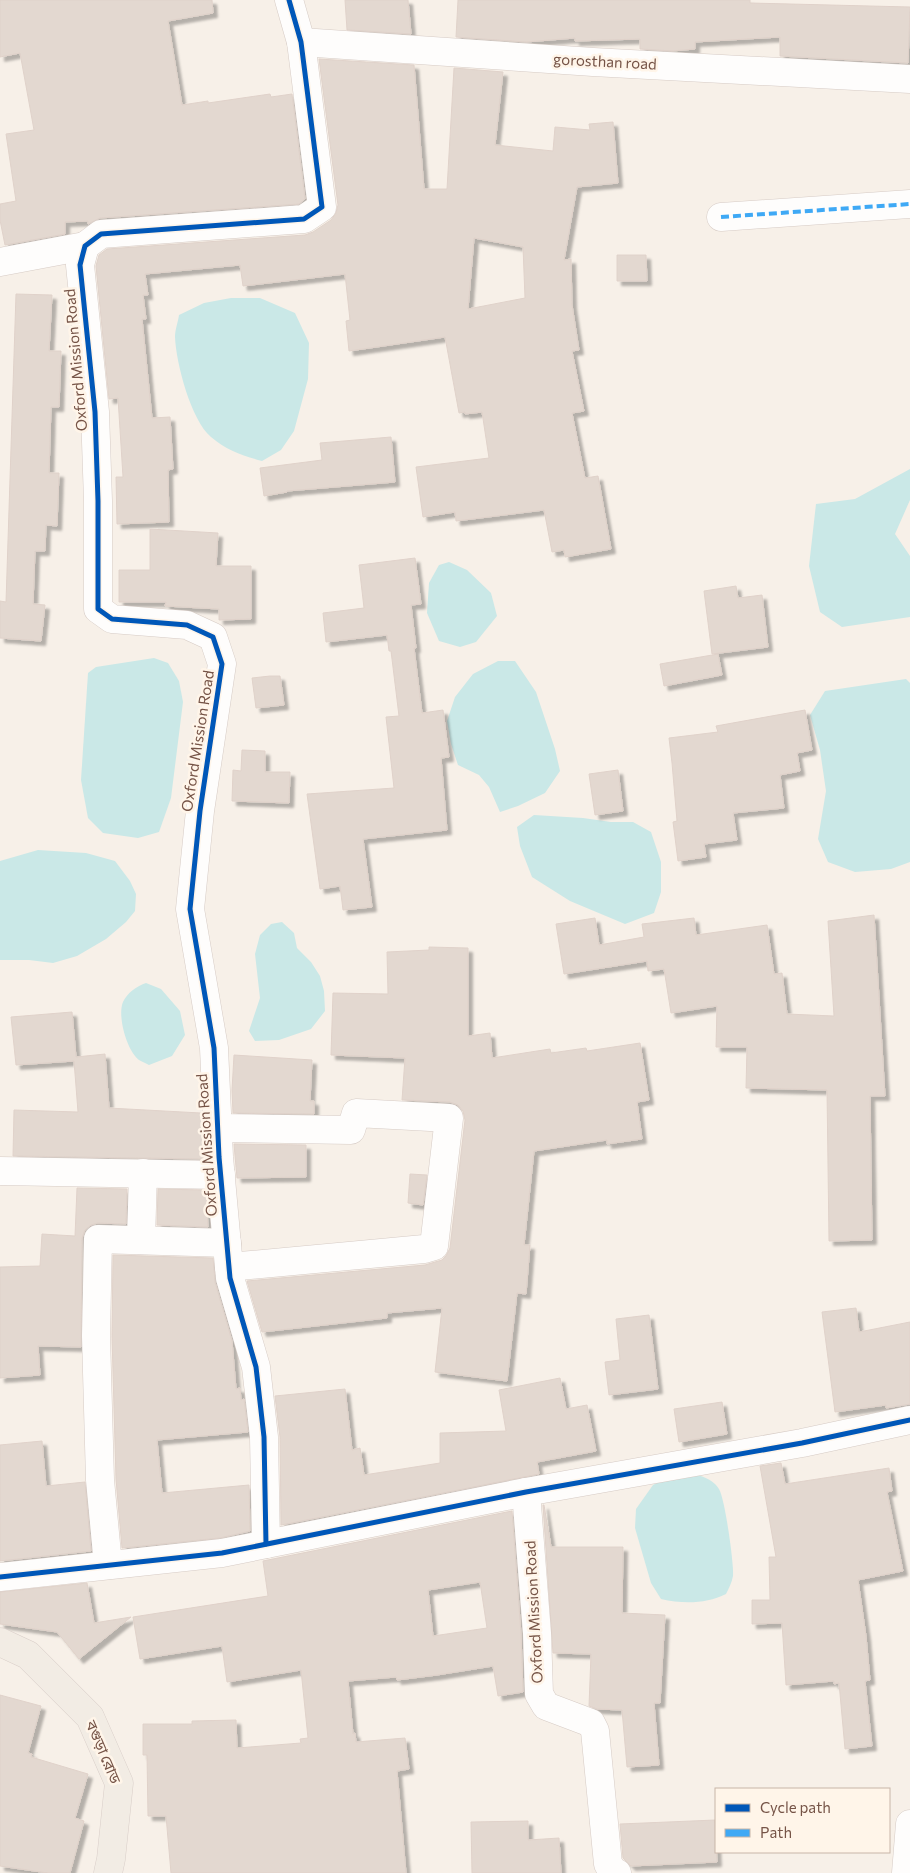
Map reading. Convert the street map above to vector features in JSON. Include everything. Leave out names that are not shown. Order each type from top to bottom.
[{"type":"main road","name":"বগুড়া রোড","points":[[0,1642],[28,1655],[90,1717],[119,1783],[108,1873]]},
{"type":"street","points":[[0,262],[85,246],[101,234],[304,219],[322,207],[301,42],[289,0]]},
{"type":"street","name":"gorosthan road","points":[[301,42],[594,62],[910,79]]},
{"type":"street","points":[[721,217],[910,204]]},
{"type":"street","name":"Oxford Mission Road","points":[[85,246],[80,265],[95,412],[98,501],[98,609],[112,619],[187,625],[213,637],[222,664],[200,811],[190,909],[214,1048],[221,1175],[230,1278],[256,1367],[264,1437],[266,1544]]},
{"type":"street","points":[[108,1565],[100,1480],[96,1336],[98,1239],[141,1240],[228,1255],[424,1249],[434,1246],[449,1118],[356,1112],[352,1130],[218,1128]]},
{"type":"street","points":[[0,1171],[221,1175]]},
{"type":"street","points":[[141,1240],[143,1173]]},
{"type":"street","points":[[0,1577],[222,1552],[526,1492],[802,1443],[910,1420]]},
{"type":"street","name":"Oxford Mission Road","points":[[526,1492],[537,1633],[539,1694],[546,1706],[592,1724],[595,1731],[608,1864],[613,1872],[617,1873]]},
{"type":"street","points":[[906,1873],[910,1824]]},
{"type":"water","points":[[231,298],[260,298],[295,313],[309,343],[308,379],[294,431],[281,450],[262,461],[241,455],[229,449],[217,442],[204,429],[191,405],[178,361],[175,332],[179,315],[204,303]]},
{"type":"water","points":[[910,469],[910,500],[895,534],[910,556],[910,617],[842,627],[820,612],[809,566],[816,504],[855,499]]},
{"type":"water","points":[[449,562],[467,570],[491,593],[497,616],[476,642],[460,647],[439,641],[427,613],[429,583],[439,565]]},
{"type":"water","points":[[154,658],[168,663],[179,681],[183,702],[171,798],[159,832],[138,838],[103,833],[88,818],[81,780],[88,673],[96,667]]},
{"type":"water","points":[[498,661],[515,661],[536,692],[555,749],[560,771],[545,793],[500,812],[489,787],[479,775],[458,765],[451,744],[447,721],[455,697],[473,674]]},
{"type":"water","points":[[906,679],[910,683],[910,862],[891,869],[855,872],[828,862],[818,839],[826,791],[820,750],[810,715],[825,691]]},
{"type":"water","points":[[534,815],[611,822],[633,822],[651,832],[661,862],[661,892],[654,913],[625,924],[570,901],[532,877],[520,846],[517,827]]},
{"type":"water","points":[[38,850],[86,853],[115,861],[130,881],[136,894],[135,911],[126,922],[106,939],[77,956],[53,963],[29,960],[0,960],[0,861]]},
{"type":"water","points":[[282,922],[294,933],[297,948],[311,962],[320,976],[324,991],[325,1011],[311,1029],[279,1040],[255,1041],[249,1031],[260,998],[255,954],[260,935],[271,924]]},
{"type":"water","points":[[146,983],[161,989],[180,1011],[185,1035],[172,1056],[149,1065],[139,1060],[131,1049],[124,1033],[121,1016],[121,1008],[127,996],[136,988]]},
{"type":"water","points":[[678,1472],[695,1474],[711,1481],[719,1489],[724,1505],[729,1532],[733,1576],[726,1594],[710,1600],[678,1602],[661,1599],[651,1583],[635,1528],[636,1509],[653,1485]]},
{"type":"building","points":[[0,0],[212,0],[213,13],[168,21],[182,105],[270,94],[271,97],[292,94],[305,199],[299,204],[100,218],[88,224],[88,221],[65,222],[65,234],[5,245],[0,220],[0,204],[16,201],[6,134],[34,130],[20,53],[0,57]]},
{"type":"building","points":[[345,0],[408,0],[411,34],[347,30]]},
{"type":"building","points":[[458,0],[750,0],[750,3],[910,7],[908,63],[780,56],[780,37],[695,42],[695,49],[672,51],[640,49],[640,39],[575,41],[575,38],[526,42],[456,37]]},
{"type":"building","points":[[319,59],[414,65],[424,189],[447,189],[454,68],[503,72],[495,145],[553,151],[555,127],[590,130],[589,124],[613,122],[618,183],[577,187],[564,260],[571,259],[572,305],[579,350],[572,351],[584,411],[572,413],[585,478],[598,476],[611,549],[565,557],[564,550],[552,552],[544,510],[456,521],[455,512],[423,517],[416,467],[489,458],[482,412],[459,413],[445,337],[349,351],[346,321],[350,320],[345,274],[243,286],[240,265],[145,274],[148,295],[143,295],[146,319],[142,319],[152,418],[170,417],[173,469],[168,470],[169,522],[117,524],[116,477],[123,477],[118,398],[109,399],[96,266],[99,255],[107,249],[305,235],[331,220],[336,213],[338,205]],"holes":[[[474,238],[523,247],[525,298],[468,309]]]},
{"type":"building","points":[[617,255],[646,255],[647,281],[617,281]]},
{"type":"building","points":[[16,294],[52,295],[49,351],[61,351],[59,407],[51,407],[49,473],[59,473],[57,526],[46,525],[45,551],[35,551],[33,604],[45,605],[41,641],[0,638],[0,601],[6,602]]},
{"type":"building","points":[[391,437],[395,482],[287,491],[264,496],[260,468],[322,460],[320,443]]},
{"type":"building","points":[[150,529],[218,533],[216,566],[251,566],[251,619],[219,620],[219,609],[165,606],[166,602],[119,602],[119,570],[150,570]]},
{"type":"building","points":[[415,558],[421,604],[411,605],[416,648],[414,648],[422,713],[443,710],[449,757],[441,758],[447,830],[363,839],[372,907],[343,910],[340,886],[320,889],[307,794],[394,788],[386,717],[399,716],[391,651],[389,651],[387,635],[326,642],[323,613],[364,608],[359,565]]},
{"type":"building","points":[[736,586],[738,598],[762,595],[768,647],[712,654],[704,591]]},
{"type":"building","points":[[718,654],[722,675],[664,686],[660,664]]},
{"type":"building","points":[[280,676],[284,705],[256,708],[252,678]]},
{"type":"building","points":[[805,710],[812,750],[797,753],[800,771],[780,775],[784,808],[733,813],[737,840],[704,844],[706,857],[678,861],[673,822],[677,821],[669,738],[718,732],[716,726]]},
{"type":"building","points":[[242,750],[265,751],[265,772],[290,772],[289,803],[232,801],[233,770],[241,771]]},
{"type":"building","points":[[618,770],[623,811],[595,815],[589,774]]},
{"type":"building","points":[[874,915],[885,1096],[870,1096],[872,1240],[829,1241],[827,1090],[746,1088],[747,1047],[716,1047],[717,1006],[671,1013],[664,969],[648,971],[647,961],[564,974],[556,924],[595,918],[599,945],[644,937],[642,924],[694,918],[696,935],[767,925],[774,974],[782,973],[787,1014],[834,1016],[828,921]]},
{"type":"building","points":[[429,947],[468,948],[468,1036],[490,1033],[492,1058],[550,1049],[551,1053],[586,1048],[587,1051],[640,1043],[649,1100],[637,1102],[642,1139],[607,1144],[607,1140],[534,1151],[524,1245],[530,1245],[526,1294],[517,1293],[507,1381],[435,1372],[442,1308],[387,1313],[387,1318],[262,1332],[247,1281],[425,1265],[442,1260],[446,1256],[450,1248],[465,1120],[463,1111],[458,1105],[450,1102],[402,1100],[405,1058],[331,1055],[333,993],[388,994],[387,952],[429,950]]},
{"type":"building","points":[[72,1012],[76,1057],[105,1054],[109,1108],[201,1113],[204,1159],[13,1156],[14,1110],[78,1112],[74,1061],[16,1065],[11,1017]]},
{"type":"building","points":[[234,1055],[312,1060],[310,1101],[314,1101],[314,1114],[233,1113]]},
{"type":"building","points":[[234,1144],[306,1145],[306,1177],[237,1178]]},
{"type":"building","points":[[410,1174],[427,1175],[423,1205],[408,1203]]},
{"type":"building","points":[[77,1188],[127,1189],[126,1224],[98,1223],[91,1225],[85,1230],[82,1238],[81,1347],[38,1346],[40,1375],[0,1378],[0,1267],[40,1266],[42,1234],[75,1236]]},
{"type":"building","points":[[158,1189],[206,1190],[208,1227],[157,1225]]},
{"type":"building","points":[[113,1255],[213,1258],[215,1282],[232,1341],[236,1389],[240,1388],[241,1400],[244,1399],[248,1432],[157,1440],[162,1493],[249,1485],[250,1531],[220,1538],[122,1548],[116,1479],[112,1336]]},
{"type":"building","points":[[856,1308],[859,1332],[910,1322],[910,1404],[886,1408],[886,1405],[835,1412],[822,1312]]},
{"type":"building","points":[[649,1315],[658,1389],[609,1395],[605,1362],[620,1360],[616,1319]]},
{"type":"building","points":[[560,1378],[566,1409],[587,1405],[596,1451],[537,1462],[539,1474],[281,1525],[280,1437],[275,1396],[345,1389],[352,1450],[360,1448],[364,1475],[440,1463],[440,1433],[506,1431],[499,1390]]},
{"type":"building","points":[[722,1402],[727,1434],[679,1442],[674,1409]]},
{"type":"building","points":[[42,1441],[46,1486],[85,1482],[91,1551],[0,1561],[0,1445]]},
{"type":"building","points":[[781,1463],[785,1484],[889,1468],[892,1491],[887,1492],[903,1571],[858,1580],[870,1680],[865,1681],[872,1746],[845,1749],[839,1683],[834,1684],[834,1681],[786,1685],[782,1623],[752,1624],[752,1600],[770,1600],[769,1557],[776,1557],[760,1466]]},
{"type":"building","points":[[543,1505],[551,1547],[623,1547],[622,1613],[665,1615],[660,1703],[654,1703],[659,1765],[627,1767],[622,1710],[597,1709],[589,1706],[591,1654],[553,1653]]},
{"type":"building","points":[[512,1511],[521,1634],[523,1692],[498,1696],[493,1666],[397,1680],[396,1677],[348,1681],[353,1734],[355,1733],[356,1742],[405,1738],[409,1769],[397,1771],[406,1873],[171,1873],[166,1816],[148,1816],[147,1755],[143,1755],[143,1724],[192,1724],[192,1721],[236,1720],[237,1748],[301,1743],[300,1739],[308,1738],[301,1670],[227,1682],[222,1646],[140,1659],[133,1617],[268,1596],[263,1561]],"holes":[[[480,1582],[487,1628],[433,1636],[428,1590]]]},
{"type":"building","points":[[87,1583],[94,1623],[131,1617],[79,1659],[57,1632],[0,1624],[0,1592]]},
{"type":"building","points":[[0,1695],[41,1706],[28,1753],[32,1754],[31,1757],[88,1774],[75,1818],[84,1821],[70,1873],[48,1873],[0,1866]]},
{"type":"building","points":[[715,1820],[715,1853],[717,1853],[717,1862],[631,1866],[623,1858],[620,1824]]},
{"type":"building","points":[[528,1821],[528,1840],[559,1838],[561,1873],[472,1873],[471,1822]]},
{"type":"marked path","points":[[721,217],[910,204]]},
{"type":"cycle path","points":[[266,1544],[264,1437],[256,1367],[230,1278],[219,1157],[214,1048],[190,909],[200,811],[222,664],[213,637],[187,625],[112,619],[98,609],[98,501],[95,412],[80,265],[85,246],[101,234],[304,219],[322,207],[301,42],[289,0]]},
{"type":"cycle path","points":[[0,1577],[222,1553],[526,1492],[802,1443],[910,1420]]}]
